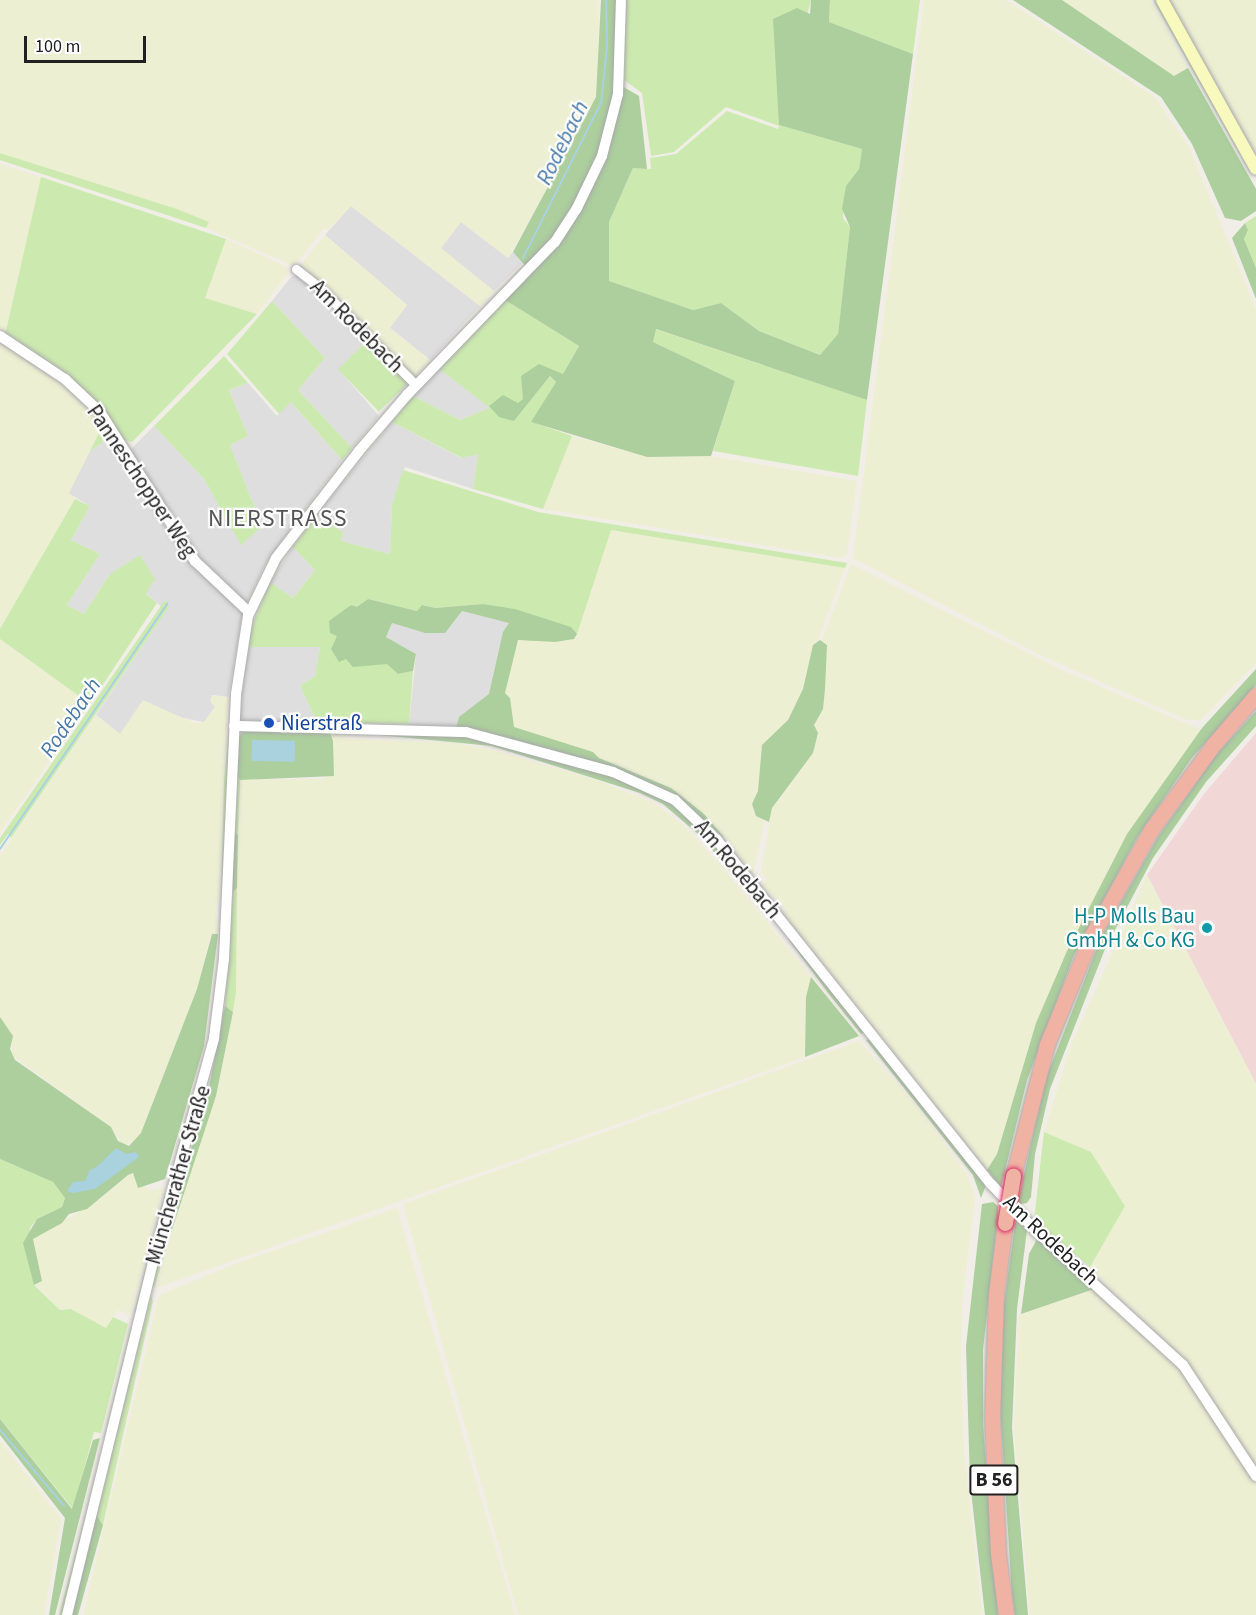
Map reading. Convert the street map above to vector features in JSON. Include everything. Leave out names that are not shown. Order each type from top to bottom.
[{"type":"highway","name":"B 56","points":[[1006,1615],[998,1554],[992,1418],[996,1293],[1013,1176],[1047,1044],[1092,936],[1152,830],[1214,744],[1256,695]]},
{"type":"main road","points":[[1162,0],[1256,169]]},
{"type":"street","name":"Am Rodebach","points":[[621,0],[620,81],[596,170],[555,242],[524,271],[507,294],[416,385],[359,451],[281,551],[249,612],[238,661],[234,726],[466,732],[614,772],[675,801],[717,840],[991,1184],[1034,1229],[1183,1365],[1256,1476]]},
{"type":"street","name":"Am Rodebach","points":[[296,269],[318,286],[416,385]]},
{"type":"street","name":"Panneschopper Weg","points":[[0,336],[65,379],[100,412],[195,561],[249,612]]},
{"type":"street","name":"Müncherather Straße","points":[[67,1615],[158,1242],[214,1038],[224,959],[234,726]]},
{"type":"shaded area","points":[[351,206],[480,306],[430,360],[389,327],[407,305],[325,235]]},
{"type":"shaded area","points":[[461,222],[508,258],[513,252],[523,262],[494,291],[440,249]]},
{"type":"shaded area","points":[[300,274],[368,340],[339,370],[379,416],[352,448],[298,390],[325,358],[272,301],[291,277]]},
{"type":"shaded area","points":[[438,368],[491,408],[460,420],[413,396]]},
{"type":"shaded area","points":[[248,383],[277,416],[290,401],[342,460],[267,561],[244,608],[199,562],[128,452],[154,426],[204,479],[241,544],[262,526],[230,445],[248,436],[229,390]]},
{"type":"shaded area","points":[[392,422],[461,458],[478,454],[473,489],[405,467],[392,505],[390,554],[341,541],[342,532],[315,517]]},
{"type":"shaded area","points":[[112,436],[165,526],[196,566],[243,612],[228,697],[212,695],[215,707],[204,722],[184,718],[120,734],[96,715],[166,611],[147,594],[110,574],[84,614],[67,605],[100,554],[71,540],[90,506],[68,493],[90,451]]},
{"type":"shaded area","points":[[293,547],[315,570],[293,598],[270,582]]},
{"type":"shaded area","points":[[462,611],[515,624],[492,703],[468,729],[409,725],[416,654],[386,637],[392,623],[425,633]]},
{"type":"shaded area","points":[[247,647],[320,647],[315,676],[300,686],[317,722],[239,722]]},
{"type":"shaded area","points":[[1256,733],[1256,1084],[1147,875],[1203,795]]},
{"type":"green space","points":[[0,0],[598,0],[599,82],[596,97],[575,139],[508,258],[461,222],[441,248],[494,291],[480,306],[351,206],[328,230],[324,228],[294,266],[206,228],[208,222],[177,209],[0,153]]},
{"type":"green space","points":[[601,0],[617,0],[615,82],[639,96],[647,169],[633,168],[609,222],[609,281],[693,310],[721,303],[759,331],[820,355],[838,334],[850,227],[842,209],[846,186],[859,169],[862,149],[779,125],[773,19],[797,8],[810,14],[811,0],[830,0],[829,22],[913,54],[867,400],[656,329],[653,342],[735,381],[711,456],[647,457],[531,422],[556,382],[550,376],[514,421],[499,417],[489,406],[503,395],[518,403],[523,399],[521,376],[539,364],[563,374],[579,346],[505,300],[530,271],[513,252],[596,97]]},
{"type":"green space","points":[[626,0],[811,0],[779,125],[862,149],[859,169],[846,186],[843,218],[850,227],[838,335],[820,355],[759,331],[721,303],[693,310],[608,281],[609,222],[633,168],[651,169],[650,158],[676,154],[727,111],[778,129],[779,126],[726,107],[674,152],[651,156],[642,93],[624,80]]},
{"type":"green space","points":[[830,0],[920,0],[913,54],[829,22]]},
{"type":"green space","points":[[924,0],[1006,0],[1155,97],[1189,147],[1256,309],[1256,663],[1201,720],[1187,720],[1040,655],[853,558]]},
{"type":"green space","points":[[1013,0],[1062,0],[1174,76],[1188,68],[1256,189],[1256,211],[1241,221],[1225,218],[1192,144],[1161,97]]},
{"type":"green space","points":[[1062,0],[1150,0],[1188,68],[1174,76]]},
{"type":"green space","points":[[1153,0],[1156,0],[1256,183],[1211,103]]},
{"type":"green space","points":[[1168,0],[1256,0],[1256,157]]},
{"type":"green space","points":[[0,153],[177,209],[209,222],[206,228],[0,160]]},
{"type":"green space","points":[[0,164],[41,177],[5,335],[0,333]]},
{"type":"green space","points":[[41,177],[226,239],[205,298],[257,314],[132,442],[121,439],[104,413],[5,335]]},
{"type":"green space","points":[[1256,216],[1256,268],[1244,239],[1248,230],[1245,223]]},
{"type":"green space","points":[[1245,223],[1248,230],[1244,239],[1256,268],[1256,299],[1232,238]]},
{"type":"green space","points":[[325,235],[407,305],[390,328],[430,360],[413,379],[299,267]]},
{"type":"green space","points":[[226,239],[287,267],[288,273],[257,314],[205,298]]},
{"type":"green space","points":[[505,300],[579,346],[563,374],[521,376],[524,399],[518,403],[514,421],[550,376],[556,382],[532,422],[572,436],[543,509],[473,489],[478,454],[462,458],[392,422],[413,396],[460,420],[490,408],[438,368]]},
{"type":"green space","points":[[272,301],[325,358],[298,390],[352,448],[342,460],[291,402],[279,414],[227,354]]},
{"type":"green space","points":[[655,329],[867,400],[858,476],[713,451],[735,381],[653,342]]},
{"type":"green space","points":[[0,339],[65,383],[104,423],[69,493],[75,499],[0,629]]},
{"type":"green space","points":[[368,340],[409,382],[379,412],[338,369]]},
{"type":"green space","points":[[224,356],[248,383],[229,390],[248,436],[230,445],[262,526],[241,545],[204,479],[154,426]]},
{"type":"green space","points":[[104,423],[112,436],[90,451]]},
{"type":"green space","points":[[572,436],[647,457],[711,456],[857,481],[847,555],[841,558],[543,509]]},
{"type":"green space","points":[[403,470],[538,512],[847,563],[845,568],[611,530],[577,634],[483,604],[434,608],[423,605],[417,611],[368,599],[357,608],[351,605],[341,615],[337,636],[350,664],[387,663],[398,674],[413,671],[409,724],[317,722],[300,686],[315,676],[320,647],[247,647],[252,626],[270,582],[293,598],[315,570],[293,547],[315,517],[343,532],[341,541],[390,554],[392,505]]},
{"type":"green space","points":[[75,499],[90,506],[71,540],[100,554],[67,605],[84,614],[110,574],[140,555],[155,579],[146,594],[157,603],[90,704],[0,639],[0,629]]},
{"type":"green space","points":[[611,529],[845,568],[818,640],[813,645],[803,689],[783,728],[762,745],[758,791],[752,804],[756,816],[765,820],[753,875],[724,835],[671,788],[599,758],[593,752],[517,730],[511,720],[510,698],[505,693],[516,645],[524,638],[555,642],[574,639]]},
{"type":"green space","points":[[851,564],[1062,670],[1201,730],[1127,834],[1067,951],[1036,1023],[997,1154],[987,1170],[786,916],[785,908],[762,885],[767,880],[761,871],[772,808],[813,753],[818,733],[814,725],[822,640]]},
{"type":"green space","points":[[368,599],[417,611],[422,605],[435,608],[483,604],[515,609],[571,627],[577,634],[574,639],[555,642],[518,640],[505,693],[510,698],[514,727],[593,752],[599,758],[671,788],[703,813],[725,838],[700,819],[598,764],[505,737],[456,728],[459,717],[489,694],[503,632],[509,623],[462,611],[445,633],[425,633],[392,623],[386,637],[416,654],[413,671],[398,674],[387,664],[353,667],[346,659],[339,662],[331,649],[337,636],[330,633],[329,621],[351,605],[357,607]]},
{"type":"green space","points":[[165,600],[169,607],[11,838],[8,834],[0,845],[0,838]]},
{"type":"green space","points":[[0,639],[90,704],[0,832]]},
{"type":"green space","points":[[820,640],[827,645],[825,689],[823,709],[814,725],[818,733],[813,753],[772,808],[769,822],[756,816],[752,804],[758,791],[762,745],[788,720],[803,689],[813,645]]},
{"type":"green space","points":[[1256,669],[1256,685],[1191,759],[1138,836],[1074,955],[1027,1080],[1001,1187],[987,1170],[997,1154],[1036,1023],[1067,951],[1127,834],[1202,728]]},
{"type":"green space","points":[[212,695],[228,697],[218,903],[215,903],[218,934],[210,937],[197,989],[141,1133],[135,1143],[123,1145],[111,1127],[11,1055],[12,1043],[0,1017],[0,856],[96,715],[120,734],[143,700],[194,723],[204,722],[215,707],[210,701]]},
{"type":"green space","points":[[1256,711],[1256,726],[1206,782],[1153,858],[1105,949],[1050,1089],[1035,1154],[1031,1197],[1027,1203],[1017,1205],[1046,1078],[1101,938],[1158,837],[1216,755]]},
{"type":"green space","points":[[229,728],[231,728],[221,902],[224,781]]},
{"type":"green space","points":[[329,730],[338,731],[347,739],[454,743],[497,751],[599,781],[656,804],[685,827],[719,863],[811,977],[806,997],[805,1057],[156,1288],[193,1158],[216,1096],[233,1012],[240,780],[325,779]]},
{"type":"green space","points":[[329,730],[333,741],[334,776],[240,780],[235,773],[237,739],[243,732]]},
{"type":"green space","points":[[349,732],[473,737],[612,776],[662,797],[702,830],[779,926],[699,835],[663,804],[640,793],[492,746]]},
{"type":"green space","points":[[235,773],[240,780],[238,835],[233,832]]},
{"type":"green space","points":[[233,832],[238,835],[237,888],[233,892]]},
{"type":"green space","points":[[1147,875],[1256,1084],[1256,1470],[1194,1371],[1090,1267],[1125,1205],[1091,1152],[1044,1132],[1071,1045]]},
{"type":"green space","points":[[237,888],[236,992],[233,1012],[225,1006],[233,892]]},
{"type":"green space","points":[[212,934],[218,934],[204,1046],[165,1179],[138,1188],[133,1173],[128,1175],[87,1209],[69,1214],[62,1223],[33,1239],[42,1281],[34,1285],[23,1243],[37,1219],[62,1207],[65,1198],[53,1182],[0,1159],[0,1017],[13,1036],[10,1049],[15,1060],[111,1127],[118,1141],[129,1146],[141,1133],[197,989]]},
{"type":"green space","points":[[792,937],[866,1032],[861,1034],[829,994],[788,939]]},
{"type":"green space","points":[[811,977],[859,1036],[805,1057],[806,997]]},
{"type":"green space","points":[[225,1006],[233,1012],[216,1096],[171,1233],[166,1233],[208,1092]]},
{"type":"green space","points":[[871,1039],[986,1185],[981,1198],[973,1175],[866,1040]]},
{"type":"green space","points":[[859,1041],[915,1104],[968,1176],[975,1198],[962,1304],[961,1369],[964,1452],[982,1615],[518,1615],[403,1204]]},
{"type":"green space","points":[[1044,1132],[1091,1152],[1125,1206],[1090,1267],[1034,1220]]},
{"type":"green space","points":[[0,1159],[53,1182],[65,1198],[62,1207],[37,1219],[30,1228],[34,1285],[60,1310],[71,1309],[106,1328],[113,1317],[128,1324],[101,1433],[94,1432],[73,1509],[0,1419]]},
{"type":"green space","points":[[131,1173],[148,1190],[163,1188],[130,1315],[117,1310],[106,1328],[71,1309],[60,1310],[37,1286],[32,1239],[93,1204]]},
{"type":"green space","points":[[165,1192],[166,1195],[134,1313]]},
{"type":"green space","points":[[993,1202],[998,1206],[998,1214],[983,1350],[983,1424],[998,1615],[985,1615],[970,1482],[966,1346],[982,1204]]},
{"type":"green space","points":[[397,1208],[515,1615],[83,1615],[159,1295],[240,1262]]},
{"type":"green space","points":[[1016,1217],[1027,1230],[1017,1309],[1012,1428],[1028,1615],[1015,1615],[1012,1595],[1000,1405],[1004,1304]]},
{"type":"green space","points":[[166,1233],[171,1233],[154,1288],[152,1285]]},
{"type":"green space","points":[[1037,1239],[1043,1239],[1097,1288],[1021,1314],[1029,1254]]},
{"type":"green space","points":[[1101,1287],[1183,1365],[1256,1476],[1256,1615],[1030,1615],[1014,1428],[1019,1315]]},
{"type":"green space","points":[[151,1296],[153,1301],[103,1525],[96,1515]]},
{"type":"green space","points":[[131,1326],[133,1328],[105,1433]]},
{"type":"green space","points":[[0,1419],[72,1509],[93,1440],[100,1438],[55,1615],[49,1615],[65,1518],[0,1435]]},
{"type":"green space","points":[[103,1440],[62,1615],[59,1615],[80,1535]]},
{"type":"green space","points":[[0,1441],[61,1519],[44,1615],[0,1615]]},
{"type":"green space","points":[[96,1515],[103,1525],[78,1615],[70,1615]]},
{"type":"water","points":[[252,740],[295,741],[295,762],[252,761]]},
{"type":"water","points":[[116,1148],[126,1154],[136,1152],[139,1157],[95,1189],[73,1193],[67,1191],[73,1182],[85,1181],[90,1170],[98,1166]]},
{"type":"waterway","name":"Rodebach","points":[[523,258],[601,103],[607,47],[606,0]]},
{"type":"waterway","name":"Rodebach","points":[[0,849],[167,604]]},
{"type":"waterway","points":[[0,1430],[64,1506]]},
{"type":"place","name":"Nierstraß","points":[[269,723]]},
{"type":"place","name":"H-P Molls Bau GmbH & Co KG","points":[[1207,928]]},
{"type":"district","name":"NIERSTRASS","points":[[278,519]]}]
